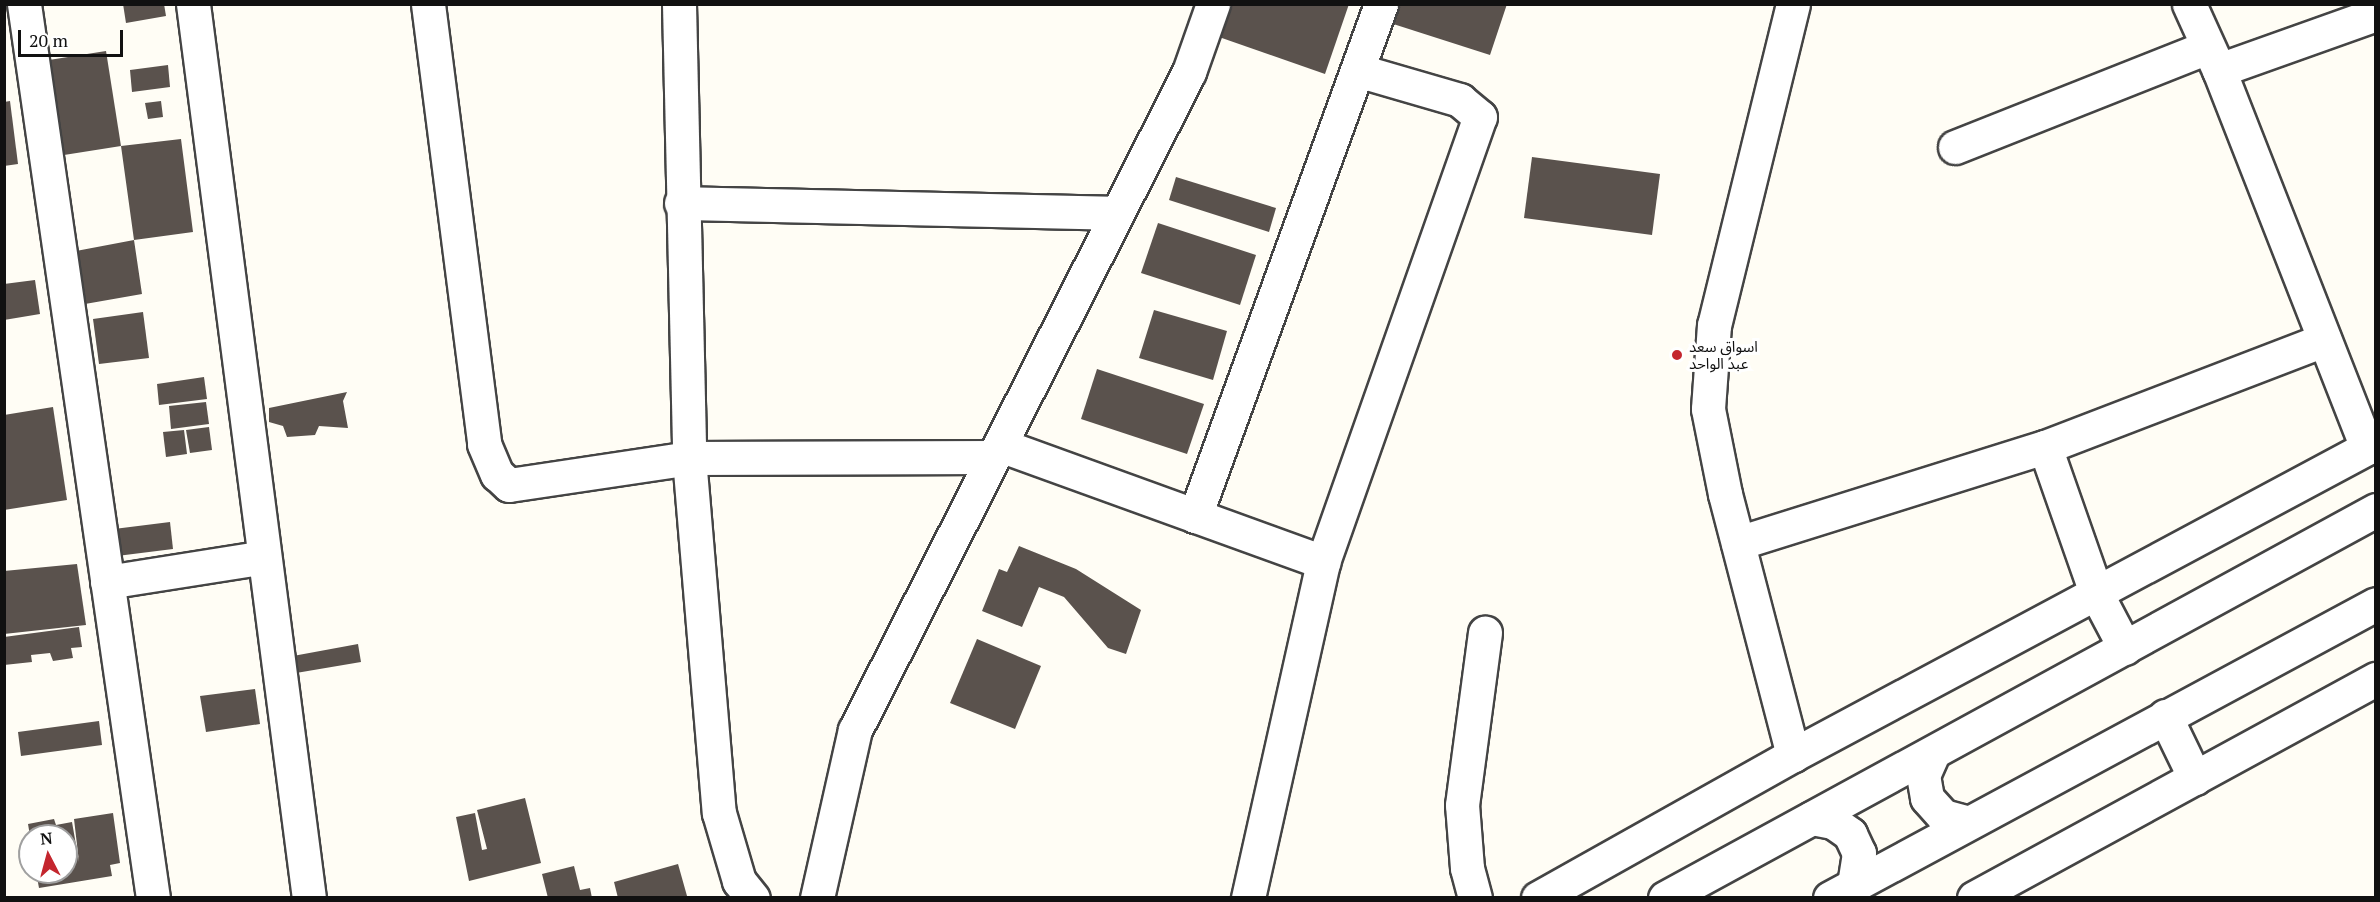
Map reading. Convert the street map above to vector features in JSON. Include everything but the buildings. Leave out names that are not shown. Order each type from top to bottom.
[{"type":"street","points":[[24,4],[153,897]]},
{"type":"street","points":[[193,4],[309,897]]},
{"type":"street","points":[[428,4],[484,444],[497,474],[509,485],[689,458],[997,451],[1195,516],[1323,562]]},
{"type":"street","points":[[679,4],[681,203],[689,458],[719,813],[739,881],[753,897]]},
{"type":"street","points":[[817,897],[855,730],[1189,72],[1213,4]]},
{"type":"street","points":[[1195,516],[1360,71],[1381,4]]},
{"type":"street","points":[[1793,4],[1714,325],[1708,410],[1738,543],[1793,755]]},
{"type":"street","points":[[1538,897],[1793,755],[2371,445],[2324,340],[2189,4]]},
{"type":"street","points":[[1955,147],[2213,59],[2376,14]]},
{"type":"street","points":[[1248,897],[1323,562],[1480,117],[1460,100],[1360,71]]},
{"type":"street","points":[[681,203],[1117,213]]},
{"type":"street","points":[[1738,543],[2045,447],[2324,340]]},
{"type":"street","points":[[2045,447],[2097,593],[2125,648]]},
{"type":"street","points":[[1665,897],[2376,510]]},
{"type":"street","points":[[107,582],[264,557]]},
{"type":"street","points":[[1842,891],[1966,822],[2376,604]]},
{"type":"street","points":[[1475,897],[1467,868],[1462,805],[1485,633]]},
{"type":"street","points":[[1974,897],[2376,680]]},
{"type":"street","points":[[2165,716],[2195,778]]},
{"type":"street","points":[[1933,753],[1923,775],[1927,798],[1943,816],[1966,822]]},
{"type":"street","points":[[1812,818],[1833,822],[1850,834],[1859,853],[1842,891]]},
{"type":"place","name":"اسواق سعد عبد الواحد","points":[[1677,355]]}]
